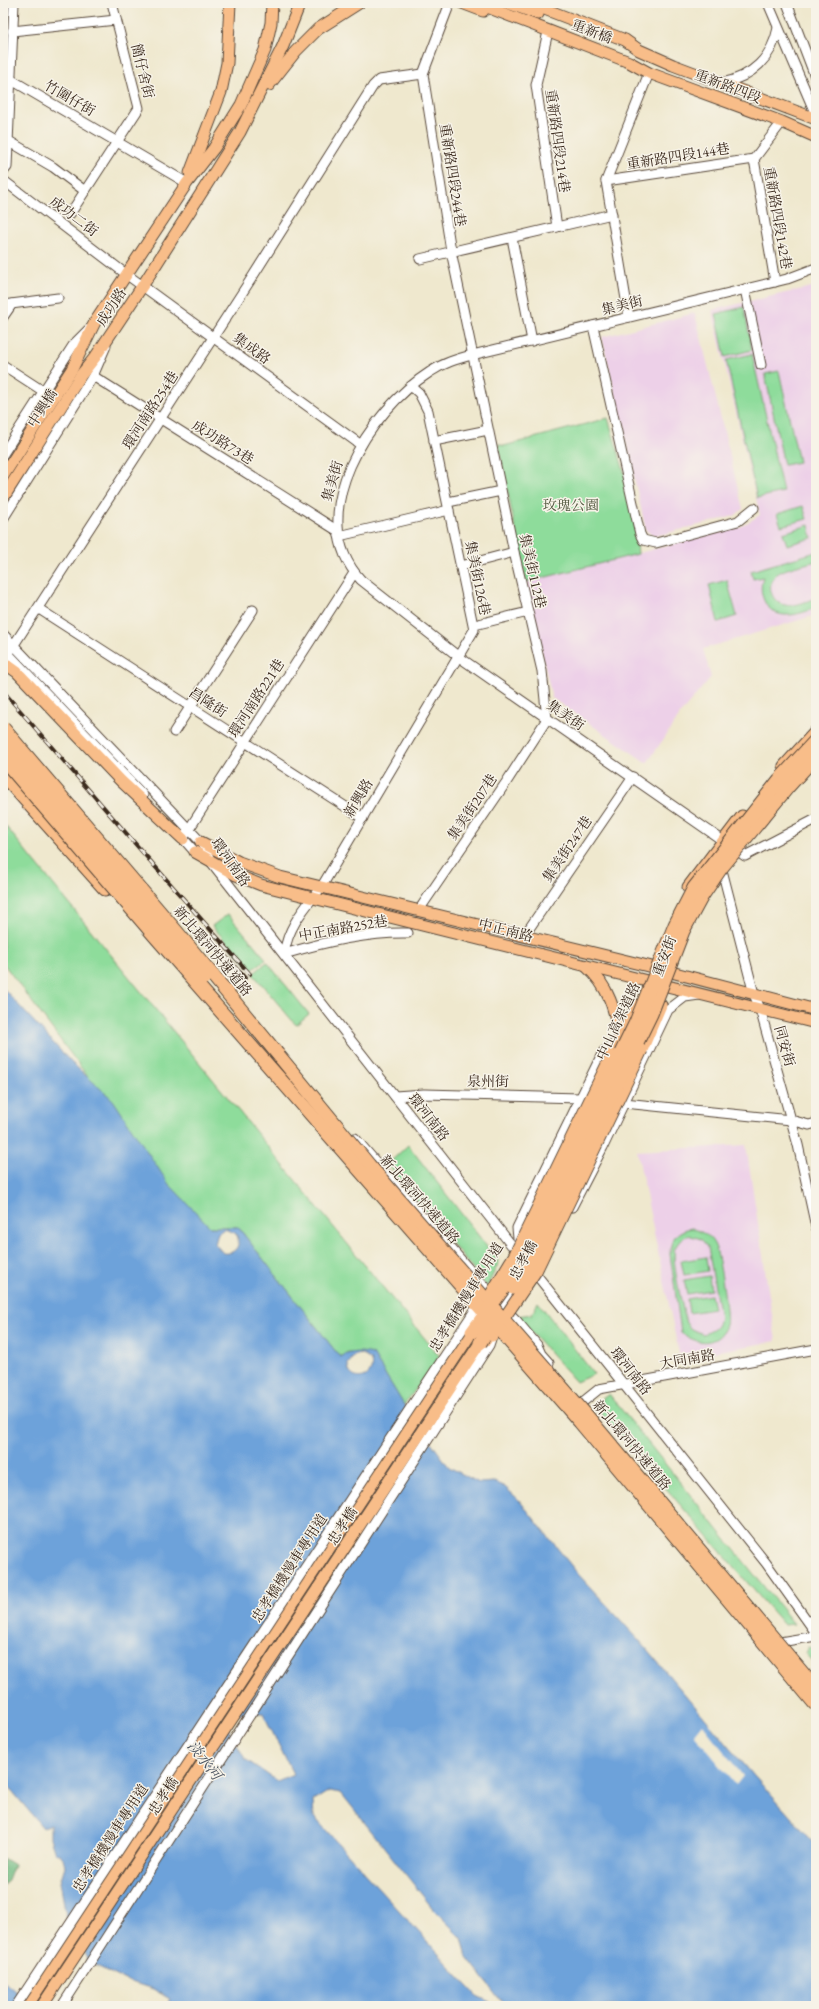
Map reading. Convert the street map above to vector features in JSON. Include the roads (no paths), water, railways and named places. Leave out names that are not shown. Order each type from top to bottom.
[{"type":"highway","name":"新北環河快速道路","points":[[3,728],[177,932],[369,1165],[587,1416],[816,1689]]},
{"type":"highway","name":"中山高架道路","points":[[472,1332],[506,1285],[526,1248],[636,1022],[675,925],[694,888],[780,779],[816,740]]},
{"type":"highway","points":[[3,744],[340,1138],[488,1316],[532,1351],[541,1354]]},
{"type":"highway","name":"中山高架道路","points":[[486,1340],[533,1255],[651,1014],[683,931],[702,896],[721,868],[787,788],[816,756]]},
{"type":"highway","name":"新北環河快速道路","points":[[3,760],[580,1422],[816,1705]]},
{"type":"highway","points":[[3,775],[105,890],[154,935]]},
{"type":"main road","points":[[187,183],[221,92],[227,63],[230,3]]},
{"type":"main road","points":[[187,183],[214,148],[241,105],[265,50],[271,23],[272,3]]},
{"type":"main road","points":[[249,113],[283,46],[300,3]]},
{"type":"main road","points":[[334,18],[339,3]]},
{"type":"main road","points":[[249,113],[296,51],[318,29],[359,3]]},
{"type":"main road","points":[[462,3],[628,69],[648,72]]},
{"type":"main road","name":"重新橋","points":[[477,3],[629,62]]},
{"type":"main road","name":"重新橋","points":[[508,3],[636,50]]},
{"type":"main road","points":[[529,3],[624,40],[636,50]]},
{"type":"main road","name":"重新路四段","points":[[636,50],[816,119]]},
{"type":"main road","name":"重新路四段","points":[[629,62],[648,72],[782,122],[816,138]]},
{"type":"main road","name":"成功路","points":[[110,336],[240,132],[249,113]]},
{"type":"main road","name":"成功路","points":[[95,322],[187,183]]},
{"type":"main road","name":"中興橋","points":[[3,498],[76,372],[95,322]]},
{"type":"main road","name":"中興橋","points":[[3,476],[76,372],[110,336]]},
{"type":"main road","points":[[5,655],[17,672],[120,780],[183,839]]},
{"type":"main road","name":"重安街","points":[[620,1040],[647,981],[665,933],[688,887],[763,790],[816,731]]},
{"type":"main road","name":"重安街","points":[[664,1009],[668,986],[704,902],[723,874],[740,853],[816,764]]},
{"type":"main road","name":"中正南路","points":[[198,847],[220,853],[260,870],[816,1010]]},
{"type":"main road","name":"中正南路","points":[[198,847],[212,863],[261,885],[816,1023]]},
{"type":"main road","points":[[585,965],[596,975],[610,997],[620,1040]]},
{"type":"main road","name":"忠孝橋","points":[[42,2006],[486,1340],[536,1271],[642,1050],[664,1009]]},
{"type":"main road","name":"忠孝橋","points":[[27,2006],[472,1332],[482,1307],[515,1254],[620,1040]]},
{"type":"street","points":[[3,172],[6,167],[14,3]]},
{"type":"street","name":"簡仔舍街","points":[[70,214],[116,141],[139,108],[112,3]]},
{"type":"street","name":"重新路四段244巷","points":[[450,3],[423,74],[451,252],[472,355]]},
{"type":"street","points":[[768,3],[816,115]]},
{"type":"street","points":[[787,3],[816,79]]},
{"type":"street","points":[[12,31],[116,20]]},
{"type":"street","points":[[722,84],[749,74],[763,62],[773,46],[778,28]]},
{"type":"street","name":"重新路四段214巷","points":[[547,36],[536,85],[557,227]]},
{"type":"street","points":[[629,317],[606,181],[648,72]]},
{"type":"street","name":"環河南路254巷","points":[[5,655],[14,646],[39,609],[376,82],[423,74]]},
{"type":"street","name":"竹圍仔街","points":[[10,79],[116,141],[124,148],[187,183]]},
{"type":"street","points":[[754,159],[782,122]]},
{"type":"street","points":[[7,140],[53,168],[85,191]]},
{"type":"street","name":"重新路四段144巷","points":[[606,181],[754,159]]},
{"type":"street","name":"重新路四段142巷","points":[[754,159],[775,282]]},
{"type":"street","name":"成功二街","points":[[3,180],[126,274]]},
{"type":"street","points":[[420,258],[612,214]]},
{"type":"street","points":[[512,238],[532,341]]},
{"type":"street","name":"集美街","points":[[740,853],[459,657],[354,573],[339,534],[339,500],[345,478],[361,445],[385,412],[411,386],[437,367],[472,355],[745,290],[775,282],[816,268]]},
{"type":"street","name":"集成路","points":[[126,274],[361,445]]},
{"type":"street","points":[[745,290],[761,365]]},
{"type":"street","points":[[3,317],[7,304],[58,298]]},
{"type":"street","name":"成功路","points":[[3,454],[74,344],[95,322]]},
{"type":"street","points":[[593,326],[639,529],[643,540],[656,542],[738,521],[754,508]]},
{"type":"street","name":"成功路","points":[[3,519],[93,376],[110,336]]},
{"type":"street","name":"集美街112巷","points":[[472,355],[514,552],[542,671],[546,719]]},
{"type":"street","points":[[3,365],[43,391]]},
{"type":"street","name":"成功路73巷","points":[[93,376],[339,534]]},
{"type":"street","name":"集美街126巷","points":[[411,386],[424,401],[474,625],[473,636],[459,657]]},
{"type":"street","points":[[434,441],[488,430]]},
{"type":"street","points":[[339,534],[501,491]]},
{"type":"street","points":[[461,566],[514,552]]},
{"type":"street","name":"環河南路221巷","points":[[183,839],[354,573]]},
{"type":"street","name":"昌隆街","points":[[39,609],[363,818]]},
{"type":"street","points":[[174,732],[253,610]]},
{"type":"street","points":[[474,625],[528,612]]},
{"type":"street","name":"環河南路","points":[[3,634],[189,829],[198,847]]},
{"type":"street","points":[[5,655],[162,814],[183,839],[198,847]]},
{"type":"street","name":"新興路","points":[[284,954],[286,937],[300,914],[322,886],[459,657]]},
{"type":"street","name":"集美街207巷","points":[[419,910],[507,781],[546,719]]},
{"type":"street","points":[[3,723],[351,1134],[537,1345],[541,1354],[583,1402],[682,1526],[816,1680]]},
{"type":"street","points":[[3,760],[322,1134],[488,1316],[570,1412],[816,1708]]},
{"type":"street","name":"集美街247巷","points":[[524,936],[633,777]]},
{"type":"street","points":[[47,812],[66,796]]},
{"type":"street","points":[[740,853],[746,856],[816,819]]},
{"type":"street","name":"環河南路","points":[[212,863],[520,1255],[766,1563],[816,1633]]},
{"type":"street","name":"同安街","points":[[723,874],[754,994],[760,1009],[792,1120],[816,1227]]},
{"type":"street","name":"中正南路252巷","points":[[284,954],[306,947],[381,933],[408,933]]},
{"type":"street","name":"重安街","points":[[488,1316],[499,1302],[514,1292],[529,1266],[635,1044],[664,1009],[685,997],[701,994]]},
{"type":"street","name":"重安街","points":[[499,1302],[503,1285],[520,1255],[631,1028],[636,1007]]},
{"type":"street","name":"重安街","points":[[529,1266],[544,1263],[624,1102],[664,1009]]},
{"type":"street","name":"重安街","points":[[520,1255],[517,1228],[534,1196],[603,1052],[620,1040]]},
{"type":"street","name":"泉州街","points":[[395,1096],[424,1094],[580,1098]]},
{"type":"street","points":[[624,1102],[792,1120],[809,1125],[816,1123]]},
{"type":"street","name":"忠孝橋機慢車專用道","points":[[16,2006],[472,1317],[512,1250],[560,1151],[572,1138]]},
{"type":"street","points":[[534,1196],[569,1213]]},
{"type":"street","points":[[62,2006],[489,1345],[486,1340]]},
{"type":"street","name":"大同南路","points":[[570,1412],[599,1389],[816,1349]]},
{"type":"street","points":[[764,1645],[816,1636]]},
{"type":"water","name":"淡水河","points":[[3,988],[71,1062],[113,1100],[168,1183],[210,1227],[238,1227],[340,1357],[356,1352],[373,1354],[404,1405],[449,1467],[479,1483],[494,1482],[505,1487],[519,1500],[578,1574],[639,1640],[754,1776],[816,1845],[816,2006],[505,2006],[467,1957],[462,1938],[434,1910],[341,1793],[329,1791],[313,1801],[314,1817],[477,1996],[499,2006],[166,2006],[170,1999],[153,1989],[125,1980],[89,1962],[66,1915],[60,1882],[65,1866],[63,1858],[60,1854],[55,1853],[50,1838],[50,1824],[43,1828],[3,1780]],"holes":[[[224,1229],[235,1233],[238,1241],[237,1248],[228,1253],[223,1253],[215,1244],[218,1233]],[[363,1354],[371,1361],[369,1373],[361,1378],[352,1375],[349,1370],[348,1364],[355,1355]],[[263,1713],[293,1774],[277,1781],[245,1759],[220,1714]]]},
{"type":"water","points":[[3,1981],[33,2006],[3,2006]]},
{"type":"railway","points":[[3,691],[250,974]]},
{"type":"railway","points":[[213,942],[245,978]]},
{"type":"park label","name":"玫瑰公園","points":[[571,505]]}]
